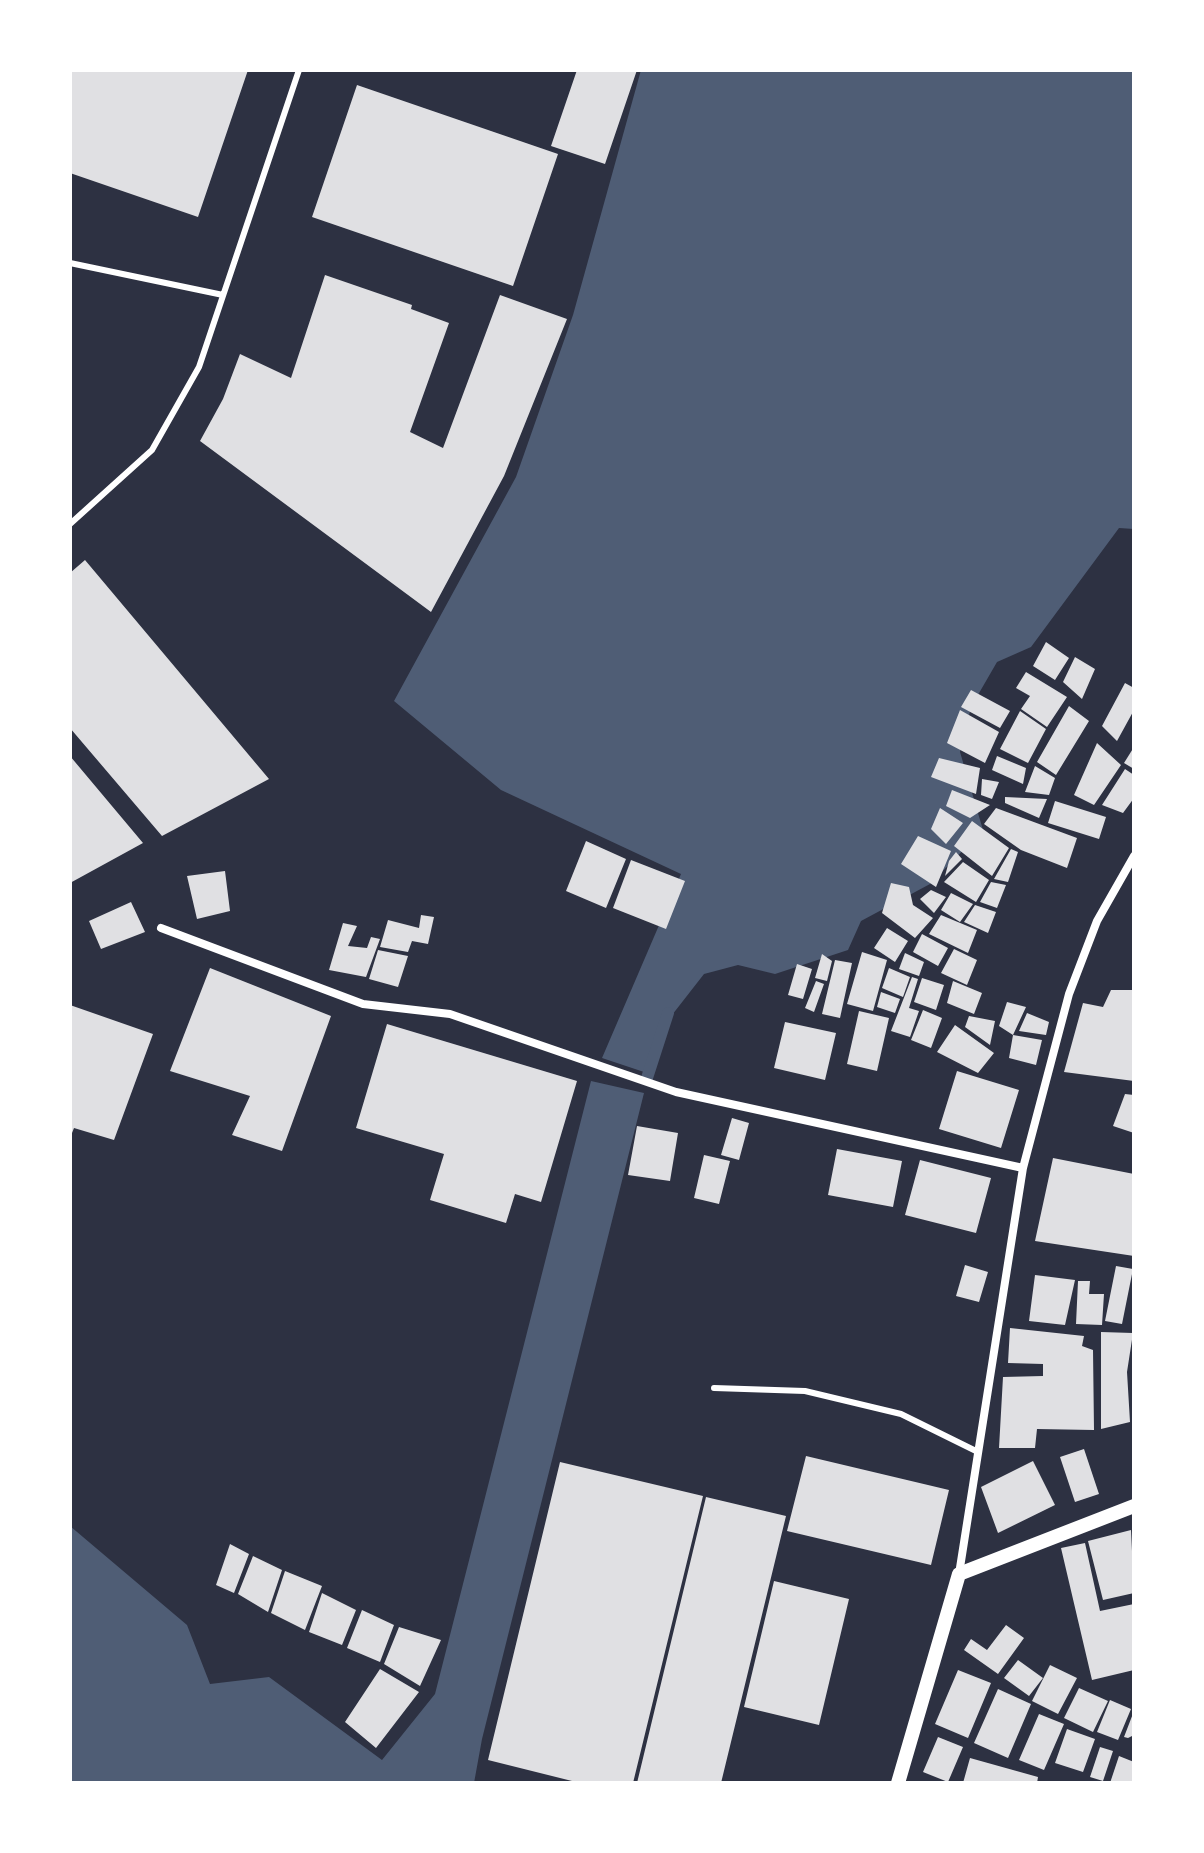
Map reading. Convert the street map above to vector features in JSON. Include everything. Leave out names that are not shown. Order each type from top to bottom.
[{"type":"street","points":[[898,1783],[959,1574],[1023,1168],[1069,994],[1097,921],[1134,856]]},
{"type":"street","points":[[161,928],[363,1004],[450,1014],[676,1092],[1023,1168]]},
{"type":"street","points":[[959,1574],[1134,1506]]},
{"type":"lane","points":[[70,524],[152,450],[199,367],[299,70]]},
{"type":"lane","points":[[70,263],[223,295]]},
{"type":"lane","points":[[714,1388],[805,1391],[901,1414],[978,1452]]},
{"type":"water","points":[[641,70],[1134,70],[1134,529],[1119,528],[1031,647],[997,662],[971,707],[960,752],[983,830],[930,884],[861,921],[848,950],[775,974],[738,965],[704,974],[658,1033],[650,1074],[602,1058],[681,874],[501,790],[394,701],[516,477],[573,315]]},
{"type":"water","points":[[591,1081],[644,1093],[482,1739],[474,1783],[70,1783],[70,1526],[187,1625],[210,1684],[269,1677],[382,1760],[435,1694]]},
{"type":"building","points":[[70,70],[248,70],[198,217],[70,173]]},
{"type":"building","points":[[577,70],[637,70],[605,164],[551,146]]},
{"type":"building","points":[[357,85],[558,154],[513,286],[312,217]]},
{"type":"building","points":[[325,275],[412,305],[411,309],[449,323],[410,432],[443,448],[500,295],[567,319],[504,476],[431,612],[200,441],[223,399],[240,354],[291,378]]},
{"type":"building","points":[[85,560],[269,779],[162,836],[70,728],[70,573]]},
{"type":"building","points":[[1046,642],[1069,658],[1055,680],[1033,666]]},
{"type":"building","points":[[1075,657],[1095,669],[1082,699],[1063,682]]},
{"type":"building","points":[[1026,672],[1067,697],[1047,727],[1021,709],[1030,696],[1016,688]]},
{"type":"building","points":[[1125,683],[1134,688],[1134,710],[1117,741],[1102,726]]},
{"type":"building","points":[[971,690],[1010,711],[1000,728],[961,707]]},
{"type":"building","points":[[1069,706],[1089,721],[1056,775],[1037,762]]},
{"type":"building","points":[[960,710],[999,732],[985,763],[947,743]]},
{"type":"building","points":[[1020,711],[1046,729],[1028,763],[1000,749]]},
{"type":"building","points":[[1097,743],[1121,765],[1094,805],[1074,795]]},
{"type":"building","points":[[1134,747],[1134,769],[1124,763]]},
{"type":"building","points":[[70,756],[143,843],[70,883]]},
{"type":"building","points":[[997,756],[1026,768],[1023,784],[992,770]]},
{"type":"building","points":[[939,758],[980,768],[976,794],[931,777]]},
{"type":"building","points":[[1035,766],[1055,778],[1049,795],[1025,792]]},
{"type":"building","points":[[1125,769],[1134,775],[1134,798],[1123,813],[1102,805]]},
{"type":"building","points":[[982,779],[999,782],[992,799],[981,795]]},
{"type":"building","points":[[952,790],[990,805],[970,818],[946,806]]},
{"type":"building","points":[[1005,797],[1047,799],[1039,818],[1005,803]]},
{"type":"building","points":[[1055,801],[1106,817],[1099,839],[1048,823]]},
{"type":"building","points":[[940,808],[963,823],[946,844],[931,829]]},
{"type":"building","points":[[996,808],[1077,838],[1067,868],[1021,850],[984,824]]},
{"type":"building","points":[[972,821],[1009,848],[992,876],[954,846]]},
{"type":"building","points":[[918,836],[951,851],[936,887],[901,864]]},
{"type":"building","points":[[586,841],[626,859],[606,908],[566,891]]},
{"type":"building","points":[[1011,849],[1018,852],[1008,882],[994,879]]},
{"type":"building","points":[[956,852],[962,859],[945,876],[949,861]]},
{"type":"building","points":[[631,860],[685,881],[666,929],[613,908]]},
{"type":"building","points":[[963,862],[989,880],[976,902],[944,882]]},
{"type":"building","points":[[225,871],[230,911],[197,919],[187,876]]},
{"type":"building","points":[[991,882],[1006,885],[997,908],[980,902]]},
{"type":"building","points":[[891,883],[909,887],[913,905],[933,918],[915,938],[882,913]]},
{"type":"building","points":[[931,890],[946,897],[934,913],[920,899]]},
{"type":"building","points":[[951,893],[973,904],[960,922],[941,910]]},
{"type":"building","points":[[131,902],[145,932],[101,949],[89,921]]},
{"type":"building","points":[[975,905],[996,912],[988,933],[964,922]]},
{"type":"building","points":[[421,915],[434,917],[428,944],[412,941],[408,952],[380,947],[388,920],[419,928]]},
{"type":"building","points":[[941,915],[977,930],[968,953],[929,934]]},
{"type":"building","points":[[343,923],[357,926],[348,946],[367,948],[371,937],[380,939],[366,977],[329,970]]},
{"type":"building","points":[[887,928],[908,941],[895,962],[874,948]]},
{"type":"building","points":[[922,934],[948,948],[938,966],[913,952]]},
{"type":"building","points":[[954,949],[977,960],[967,985],[941,973]]},
{"type":"building","points":[[378,950],[408,956],[398,987],[369,979]]},
{"type":"building","points":[[862,952],[887,960],[873,1011],[847,1004]]},
{"type":"building","points":[[905,953],[924,962],[919,976],[899,969]]},
{"type":"building","points":[[822,954],[832,961],[827,981],[815,978]]},
{"type":"building","points":[[835,960],[852,963],[840,1018],[822,1014]]},
{"type":"building","points":[[797,964],[812,969],[803,999],[788,995]]},
{"type":"building","points":[[210,968],[331,1016],[282,1151],[232,1135],[250,1096],[170,1071]]},
{"type":"building","points":[[889,968],[910,977],[903,997],[882,988]]},
{"type":"building","points":[[912,977],[918,979],[909,1008],[919,1011],[910,1037],[891,1031]]},
{"type":"building","points":[[922,978],[944,985],[936,1010],[914,1002]]},
{"type":"building","points":[[816,981],[824,984],[814,1012],[805,1008]]},
{"type":"building","points":[[953,981],[982,993],[974,1014],[947,1003]]},
{"type":"building","points":[[1111,990],[1134,990],[1134,1081],[1064,1072],[1083,1003],[1103,1007]]},
{"type":"building","points":[[881,992],[900,999],[895,1013],[877,1007]]},
{"type":"building","points":[[1007,1002],[1026,1007],[1013,1035],[999,1026]]},
{"type":"building","points":[[70,1005],[153,1034],[114,1140],[74,1128],[70,1138]]},
{"type":"building","points":[[923,1010],[942,1018],[931,1048],[911,1040]]},
{"type":"building","points":[[859,1011],[889,1018],[877,1071],[847,1064]]},
{"type":"building","points":[[1027,1013],[1049,1022],[1046,1035],[1019,1031]]},
{"type":"building","points":[[969,1016],[995,1021],[990,1045],[965,1027]]},
{"type":"building","points":[[785,1022],[836,1033],[825,1080],[774,1068]]},
{"type":"building","points":[[387,1024],[577,1081],[541,1202],[515,1194],[506,1223],[430,1200],[444,1154],[356,1128]]},
{"type":"building","points":[[955,1025],[994,1053],[978,1073],[937,1052]]},
{"type":"building","points":[[1013,1035],[1042,1040],[1036,1065],[1009,1058]]},
{"type":"building","points":[[957,1071],[1019,1090],[1001,1148],[939,1129]]},
{"type":"building","points":[[1125,1094],[1134,1095],[1134,1133],[1113,1126]]},
{"type":"building","points":[[732,1118],[749,1123],[739,1160],[721,1155]]},
{"type":"building","points":[[637,1126],[678,1133],[670,1181],[628,1175]]},
{"type":"building","points":[[837,1149],[902,1161],[893,1207],[828,1195]]},
{"type":"building","points":[[704,1155],[730,1161],[719,1204],[694,1198]]},
{"type":"building","points":[[1053,1158],[1134,1174],[1134,1256],[1035,1241]]},
{"type":"building","points":[[920,1160],[991,1178],[976,1233],[905,1215]]},
{"type":"building","points":[[965,1265],[988,1272],[979,1302],[956,1296]]},
{"type":"building","points":[[1116,1266],[1133,1269],[1122,1324],[1105,1321]]},
{"type":"building","points":[[1035,1275],[1075,1280],[1065,1325],[1029,1321]]},
{"type":"building","points":[[1078,1281],[1090,1281],[1089,1294],[1104,1294],[1102,1325],[1076,1324]]},
{"type":"building","points":[[1010,1328],[1084,1336],[1082,1346],[1093,1350],[1094,1430],[1037,1429],[1035,1448],[999,1448],[1003,1377],[1043,1376],[1043,1364],[1008,1363]]},
{"type":"building","points":[[1101,1332],[1133,1333],[1127,1372],[1130,1422],[1101,1429]]},
{"type":"building","points":[[1084,1449],[1099,1494],[1075,1502],[1060,1457]]},
{"type":"building","points":[[806,1456],[949,1490],[931,1565],[787,1531]]},
{"type":"building","points":[[1033,1461],[1055,1505],[998,1533],[981,1487]]},
{"type":"building","points":[[560,1462],[703,1496],[633,1783],[580,1783],[488,1760]]},
{"type":"building","points":[[706,1497],[786,1516],[721,1783],[637,1783]]},
{"type":"building","points":[[1131,1530],[1134,1593],[1103,1600],[1088,1541]]},
{"type":"building","points":[[1085,1543],[1100,1611],[1134,1604],[1134,1670],[1092,1680],[1061,1548]]},
{"type":"building","points":[[230,1544],[249,1554],[234,1593],[216,1585]]},
{"type":"building","points":[[253,1556],[282,1570],[268,1612],[238,1594]]},
{"type":"building","points":[[285,1571],[322,1586],[305,1630],[271,1613]]},
{"type":"building","points":[[774,1581],[849,1599],[819,1725],[744,1707]]},
{"type":"building","points":[[322,1593],[356,1610],[342,1645],[309,1632]]},
{"type":"building","points":[[362,1610],[394,1625],[380,1662],[347,1648]]},
{"type":"building","points":[[1006,1625],[1024,1638],[998,1674],[964,1650],[971,1639],[987,1650]]},
{"type":"building","points":[[399,1627],[441,1640],[420,1686],[384,1664]]},
{"type":"building","points":[[1018,1660],[1043,1678],[1029,1696],[1004,1678]]},
{"type":"building","points":[[1050,1665],[1077,1678],[1058,1714],[1032,1701]]},
{"type":"building","points":[[380,1669],[419,1692],[376,1748],[345,1722]]},
{"type":"building","points":[[958,1670],[991,1683],[968,1738],[935,1724]]},
{"type":"building","points":[[1079,1688],[1108,1701],[1093,1732],[1064,1718]]},
{"type":"building","points":[[998,1689],[1031,1704],[1008,1758],[974,1743]]},
{"type":"building","points":[[1110,1700],[1131,1709],[1118,1740],[1097,1732]]},
{"type":"building","points":[[1134,1711],[1134,1735],[1124,1737]]},
{"type":"building","points":[[1039,1714],[1064,1724],[1044,1770],[1019,1760]]},
{"type":"building","points":[[1067,1729],[1095,1739],[1083,1772],[1055,1763]]},
{"type":"building","points":[[938,1737],[963,1747],[948,1782],[923,1772]]},
{"type":"building","points":[[1100,1747],[1113,1751],[1103,1781],[1090,1777]]},
{"type":"building","points":[[1119,1756],[1134,1762],[1134,1783],[1110,1783]]},
{"type":"building","points":[[970,1758],[1038,1777],[1037,1783],[963,1783]]},
{"type":"waterway","points":[[647,1078],[668,1013]]}]
